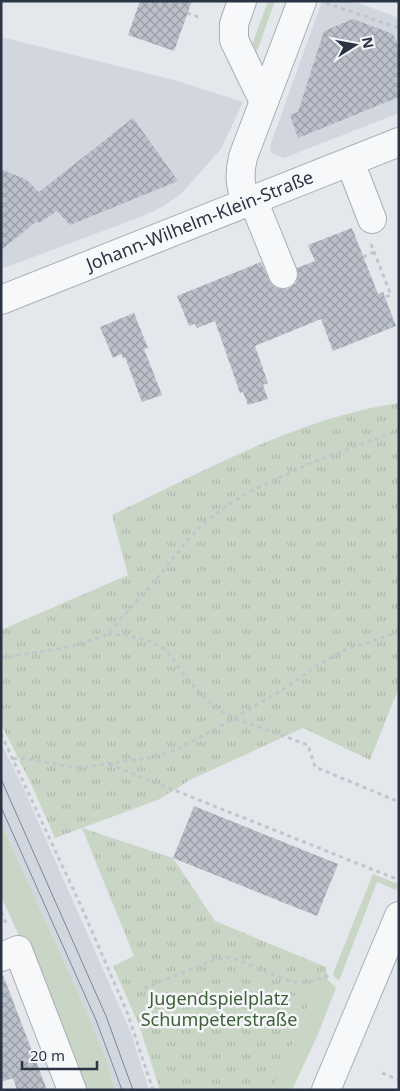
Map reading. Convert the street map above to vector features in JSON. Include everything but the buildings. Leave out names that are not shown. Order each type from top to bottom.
[{"type":"street","points":[[242,1],[234,24],[234,40],[264,102]]},
{"type":"street","points":[[283,274],[249,201],[241,189],[240,168],[302,1]]},
{"type":"street","name":"Johann-Wilhelm-Klein-Straße","points":[[1,300],[399,142]]},
{"type":"street","points":[[350,162],[370,228]]},
{"type":"street","points":[[326,1090],[399,916]]},
{"type":"street","points":[[1,957],[18,950],[72,1090]]},
{"type":"path","points":[[322,1],[399,28]]},
{"type":"path","points":[[187,13],[201,18]]},
{"type":"path","points":[[370,228],[374,252],[391,295],[385,297]]},
{"type":"path","points":[[363,256],[374,252]]},
{"type":"path","points":[[1,658],[44,652],[97,639],[107,634],[156,581],[186,542],[206,521],[228,505],[310,463],[399,430]]},
{"type":"path","points":[[13,759],[23,758],[74,768],[155,757],[175,750],[234,718],[284,689],[316,666],[345,650],[399,632]]},
{"type":"path","points":[[107,634],[127,635],[147,640],[163,648],[198,691],[216,708],[234,718],[308,746],[315,767],[398,801]]},
{"type":"path","points":[[1,734],[81,906],[119,994],[137,1039],[153,1090]]},
{"type":"path","points":[[108,764],[399,880]]},
{"type":"path","points":[[144,988],[217,958],[230,957],[292,982],[309,982],[331,975]]},
{"type":"path","points":[[382,1073],[399,1080]]},
{"type":"shaded area","points":[[322,1],[353,1],[399,18],[399,113],[284,158],[271,153],[270,146]]},
{"type":"shaded area","points":[[1,37],[174,80],[243,102],[221,149],[181,194],[162,207],[143,216],[1,269]]},
{"type":"shaded area","points":[[1,743],[22,785],[131,1033],[149,1090],[115,1090],[105,1056],[77,990],[1,823]]},
{"type":"green space","points":[[268,1],[275,1],[256,54],[262,82],[242,25],[252,45]]},
{"type":"green space","points":[[399,403],[399,691],[370,760],[303,728],[190,780],[160,799],[55,838],[1,724],[1,630],[128,575],[112,515],[216,464],[288,433],[362,410]]},
{"type":"green space","points":[[1,823],[77,990],[105,1056],[115,1090],[79,1090],[19,936],[1,896]]},
{"type":"green space","name":"Jugendspielplatz Schumpeterstraße","points":[[82,828],[173,858],[215,921],[326,967],[272,1090],[160,1090],[139,1025],[113,966],[134,956]]},
{"type":"green space","points":[[373,874],[398,884],[396,890],[377,882],[339,981],[333,975],[334,971]]},
{"type":"green space","points":[[326,967],[328,980],[336,988],[318,1034],[292,1090],[272,1090]]},
{"type":"tram line","points":[[1,779],[106,1016],[133,1090]]},
{"type":"tram line","points":[[1,807],[96,1020],[122,1090]]}]
